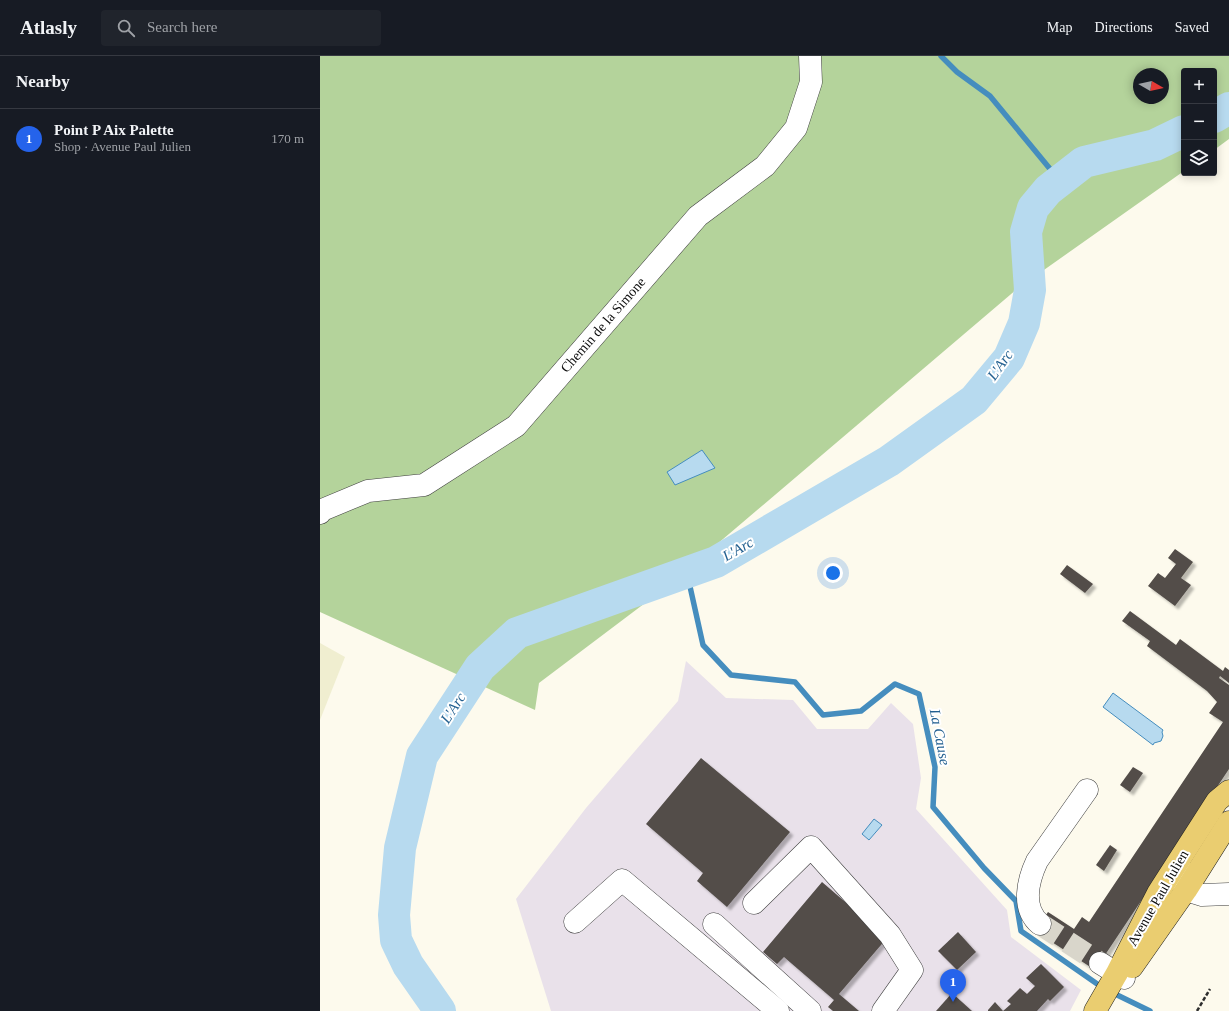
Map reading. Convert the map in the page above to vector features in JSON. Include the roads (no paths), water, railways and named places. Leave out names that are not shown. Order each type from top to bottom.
[{"type":"main road","name":"Avenue Paul Julien","points":[[1095,1011],[1158,892],[1222,808]]},
{"type":"main road","name":"Avenue Paul Julien","points":[[1103,1011],[1113,978],[1186,890]]},
{"type":"street","name":"Chemin de la Simone","points":[[320,513],[322,510],[368,491],[424,485],[516,426],[698,216],[765,166],[796,128],[811,82],[810,56]]},
{"type":"street","points":[[1040,924],[1033,917],[1029,904],[1028,887],[1032,871],[1036,861],[1087,790]]},
{"type":"street","points":[[1222,808],[1183,875],[1183,884],[1186,890],[1202,895],[1229,894]]},
{"type":"street","points":[[754,903],[811,847],[890,935],[912,970],[882,1011]]},
{"type":"street","points":[[575,922],[622,880],[778,1011]]},
{"type":"street","points":[[714,924],[810,1011]]},
{"type":"water","points":[[702,450],[715,468],[675,485],[667,472]]},
{"type":"water","points":[[1113,693],[1163,730],[1161,741],[1154,743],[1153,745],[1103,707]]},
{"type":"water","points":[[874,819],[882,825],[869,840],[862,834]]},
{"type":"waterway","points":[[941,56],[957,72],[990,96],[1060,181]]},
{"type":"waterway","name":"L'Arc","points":[[1217,115],[1229,108]]},
{"type":"waterway","name":"L'Arc","points":[[440,1011],[408,965],[396,940],[394,915],[400,848],[422,756],[480,667],[517,633],[716,562],[889,461],[974,400],[1009,358],[1024,323],[1030,290],[1026,232],[1033,208],[1048,190],[1084,162],[1155,145],[1181,132]]},
{"type":"waterway","name":"La Cause","points":[[687,573],[703,645],[731,675],[795,682],[823,715],[861,711],[895,684],[919,694],[935,767],[933,807],[984,868],[1016,901],[1021,931],[1103,988]]},
{"type":"waterway","name":"La Cause","points":[[1111,992],[1150,1011]]},
{"type":"tunnel","points":[[1040,924],[1100,963]]},
{"type":"place","name":"Point P Aix Palette","points":[[953,1002]]}]
